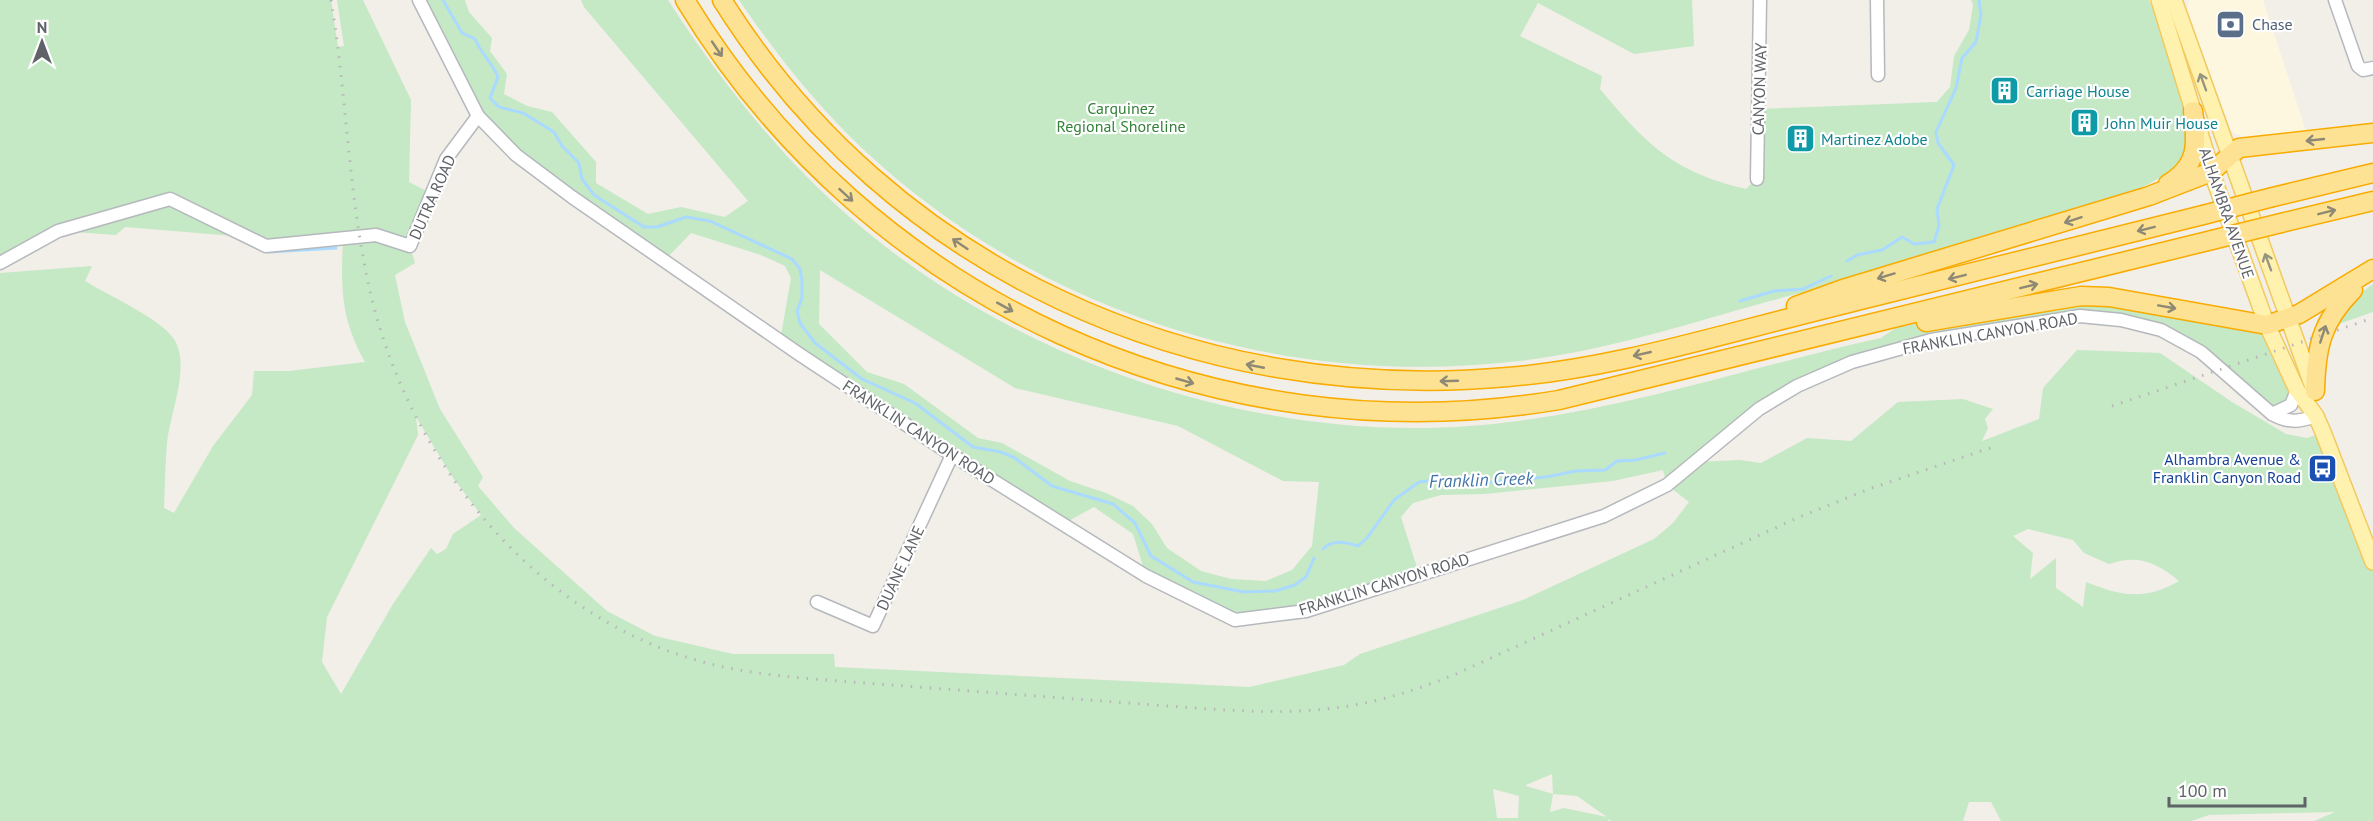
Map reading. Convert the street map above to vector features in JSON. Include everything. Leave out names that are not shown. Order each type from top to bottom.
[{"type":"highway","points":[[685,0],[728,65],[775,124],[834,184],[898,239],[969,286],[1043,327],[1112,357],[1182,380],[1244,396],[1317,407],[1391,412],[1455,412],[1520,406],[1582,396],[2373,201]]},
{"type":"highway","points":[[722,0],[765,63],[806,112],[854,161],[911,209],[969,251],[1025,283],[1081,310],[1140,334],[1201,353],[1261,367],[1345,379],[1408,381],[1534,375],[1596,364],[1699,341],[2373,173]]},
{"type":"highway","points":[[2149,196],[2181,177],[2193,157],[2197,143],[2193,111]]},
{"type":"highway","points":[[1699,341],[1846,288],[2149,196],[2211,172],[2239,148],[2373,133]]},
{"type":"highway","points":[[1809,340],[2081,296],[2109,297],[2266,325],[2299,314],[2373,270]]},
{"type":"highway","points":[[2306,390],[2316,365],[2326,325],[2336,307],[2373,270]]},
{"type":"main road","name":"ALHAMBRA AVENUE","points":[[2164,0],[2211,172],[2266,325],[2306,390]]},
{"type":"main road","name":"ALHAMBRA AVENUE","points":[[2164,0],[2230,156],[2287,317],[2306,390],[2373,561]]},
{"type":"street","name":"FRANKLIN CANYON ROAD","points":[[419,0],[478,116],[516,155],[572,197],[799,354],[952,454],[1146,576],[1235,620],[1306,611],[1604,516],[1667,485],[1759,409],[1797,386],[1852,362],[1931,340],[2080,316],[2121,320],[2161,330],[2201,352],[2272,414],[2292,422],[2316,417]]},
{"type":"street","name":"CANYON WAY","points":[[1757,179],[1760,0]]},
{"type":"street","points":[[1877,0],[1878,75]]},
{"type":"street","points":[[2335,0],[2356,62],[2367,69]]},
{"type":"street","name":"DUTRA ROAD","points":[[0,263],[58,231],[170,200],[266,246],[376,235],[410,246],[446,159],[478,116]]},
{"type":"street","points":[[2272,414],[2290,405],[2306,390]]},
{"type":"street","name":"DUANE LANE","points":[[817,602],[873,626],[952,454]]},
{"type":"shaded area","points":[[2189,0],[2263,0],[2306,131],[2247,137],[2235,134],[2231,130],[2187,10]]},
{"type":"green space","points":[[0,0],[331,0],[338,47],[344,46],[337,0],[363,0],[411,100],[409,182],[432,194],[410,246],[415,263],[395,275],[405,322],[440,409],[483,477],[478,486],[514,528],[607,611],[655,636],[733,654],[834,654],[835,667],[1250,687],[1344,665],[1360,654],[1523,600],[1654,539],[1673,523],[1689,502],[1667,485],[1663,470],[1613,481],[1485,494],[1441,495],[1413,503],[1401,517],[1419,574],[1306,611],[1235,620],[1146,576],[1133,534],[1094,507],[1063,524],[780,341],[791,278],[785,266],[761,255],[691,233],[663,262],[572,197],[478,116],[419,0],[465,0],[469,12],[492,38],[490,51],[507,74],[504,94],[527,106],[552,112],[596,162],[596,183],[648,214],[681,207],[725,217],[748,201],[584,7],[581,0],[668,0],[731,89],[801,171],[854,221],[919,271],[989,315],[1064,352],[1142,382],[1223,405],[1305,421],[1388,428],[1469,426],[1521,421],[1676,390],[1881,338],[1897,327],[2081,296],[2267,325],[2297,390],[2283,410],[2272,414],[2201,352],[2161,330],[2080,316],[1931,340],[1797,386],[1696,462],[1740,460],[1761,463],[1807,438],[1851,441],[1898,402],[1963,399],[1993,409],[1985,419],[1988,428],[1982,441],[2039,419],[2043,388],[2077,350],[2160,353],[2232,402],[2286,434],[2307,438],[2323,432],[2373,562],[2373,821],[2314,821],[2335,812],[2209,815],[2191,821],[2001,821],[1991,802],[1969,802],[1963,821],[1611,821],[1609,819],[1608,821],[0,821],[0,273],[92,266],[85,281],[146,315],[174,339],[179,350],[180,376],[167,443],[164,508],[174,513],[213,446],[252,395],[254,371],[289,371],[365,362],[351,331],[344,302],[343,238],[266,246],[246,237],[125,227],[116,235],[59,231],[0,263]],"holes":[[[820,270],[1015,388],[1178,426],[1283,481],[1319,482],[1312,546],[1292,570],[1266,581],[1231,579],[1201,571],[1167,548],[1152,524],[1133,506],[1106,493],[1070,481],[1002,443],[978,438],[904,384],[867,372],[819,324]],[[416,417],[451,475],[481,515],[453,534],[446,549],[437,554],[431,548],[393,604],[341,694],[322,662],[327,617],[418,435]],[[2028,529],[2073,540],[2084,553],[2109,564],[2138,560],[2162,569],[2179,581],[2155,592],[2144,594],[2111,591],[2086,582],[2083,607],[2056,588],[2056,558],[2030,579],[2033,553],[2013,536]],[[1552,774],[1553,794],[1526,785]],[[1493,789],[1519,796],[1518,818],[1497,818]],[[1553,794],[1577,796],[1607,817],[1564,808],[1550,812]]]},
{"type":"green space","name":"Carquinez Regional Shoreline","points":[[739,0],[1692,0],[1694,46],[1634,54],[1538,3],[1520,36],[1602,76],[1600,89],[1632,125],[1663,153],[1699,174],[1746,189],[1757,178],[1759,109],[1937,102],[1950,87],[1954,56],[1969,30],[1973,5],[1971,0],[2149,0],[2185,97],[2188,137],[2179,161],[2173,167],[2163,176],[2127,194],[1864,277],[1646,336],[1583,351],[1519,361],[1430,367],[1341,363],[1254,350],[1169,328],[1086,296],[1007,256],[933,207],[864,150],[797,78]]},
{"type":"green space","points":[[2373,284],[2373,312],[2336,325],[2357,296]]},
{"type":"waterway","name":"Franklin Creek","points":[[443,0],[462,33],[475,39],[496,72],[498,77],[490,98],[499,107],[523,113],[554,132],[562,146],[579,163],[582,179],[594,195],[644,227],[657,227],[686,217],[710,221],[792,259],[800,269],[802,281],[802,298],[797,311],[800,323],[815,343],[862,379],[915,403],[973,447],[1001,452],[1015,458],[1052,486],[1113,504],[1135,523],[1151,556],[1193,582],[1244,592],[1275,591],[1295,585],[1306,577],[1314,558]]},
{"type":"waterway","name":"Franklin Creek","points":[[1847,261],[1857,255],[1882,250],[1902,237],[1914,244],[1934,242],[1939,226],[1937,209],[1954,165],[1938,143],[1936,132],[1956,88],[1962,58],[1976,42],[1981,15],[1979,0]]},
{"type":"waterway","points":[[270,252],[336,248]]},
{"type":"waterway","name":"Franklin Creek","points":[[1740,301],[1774,291],[1803,289],[1831,276]]},
{"type":"waterway","name":"Franklin Creek","points":[[1323,549],[1335,543],[1358,546],[1367,538],[1394,500],[1419,482],[1438,480],[1472,484],[1546,477],[1576,471],[1605,470],[1617,461],[1636,460],[1665,453]]},
{"type":"railway","points":[[331,0],[352,182],[370,291],[388,353],[414,413],[447,470],[487,522],[533,568],[584,608],[641,640],[703,662],[758,673],[796,677],[1209,709],[1293,711],[1350,706],[1396,695],[1456,674],[1797,518],[1869,489],[1993,447]]},
{"type":"railway","points":[[2112,406],[2373,318]]},
{"type":"place","name":"Chase","points":[[2231,24]]},
{"type":"place","name":"Carriage House","points":[[2005,91]]},
{"type":"place","name":"John Muir House","points":[[2084,123]]},
{"type":"place","name":"Martinez Adobe","points":[[1800,139]]},
{"type":"place","name":"Alhambra Avenue & Franklin Canyon Road","points":[[2322,468]]}]
